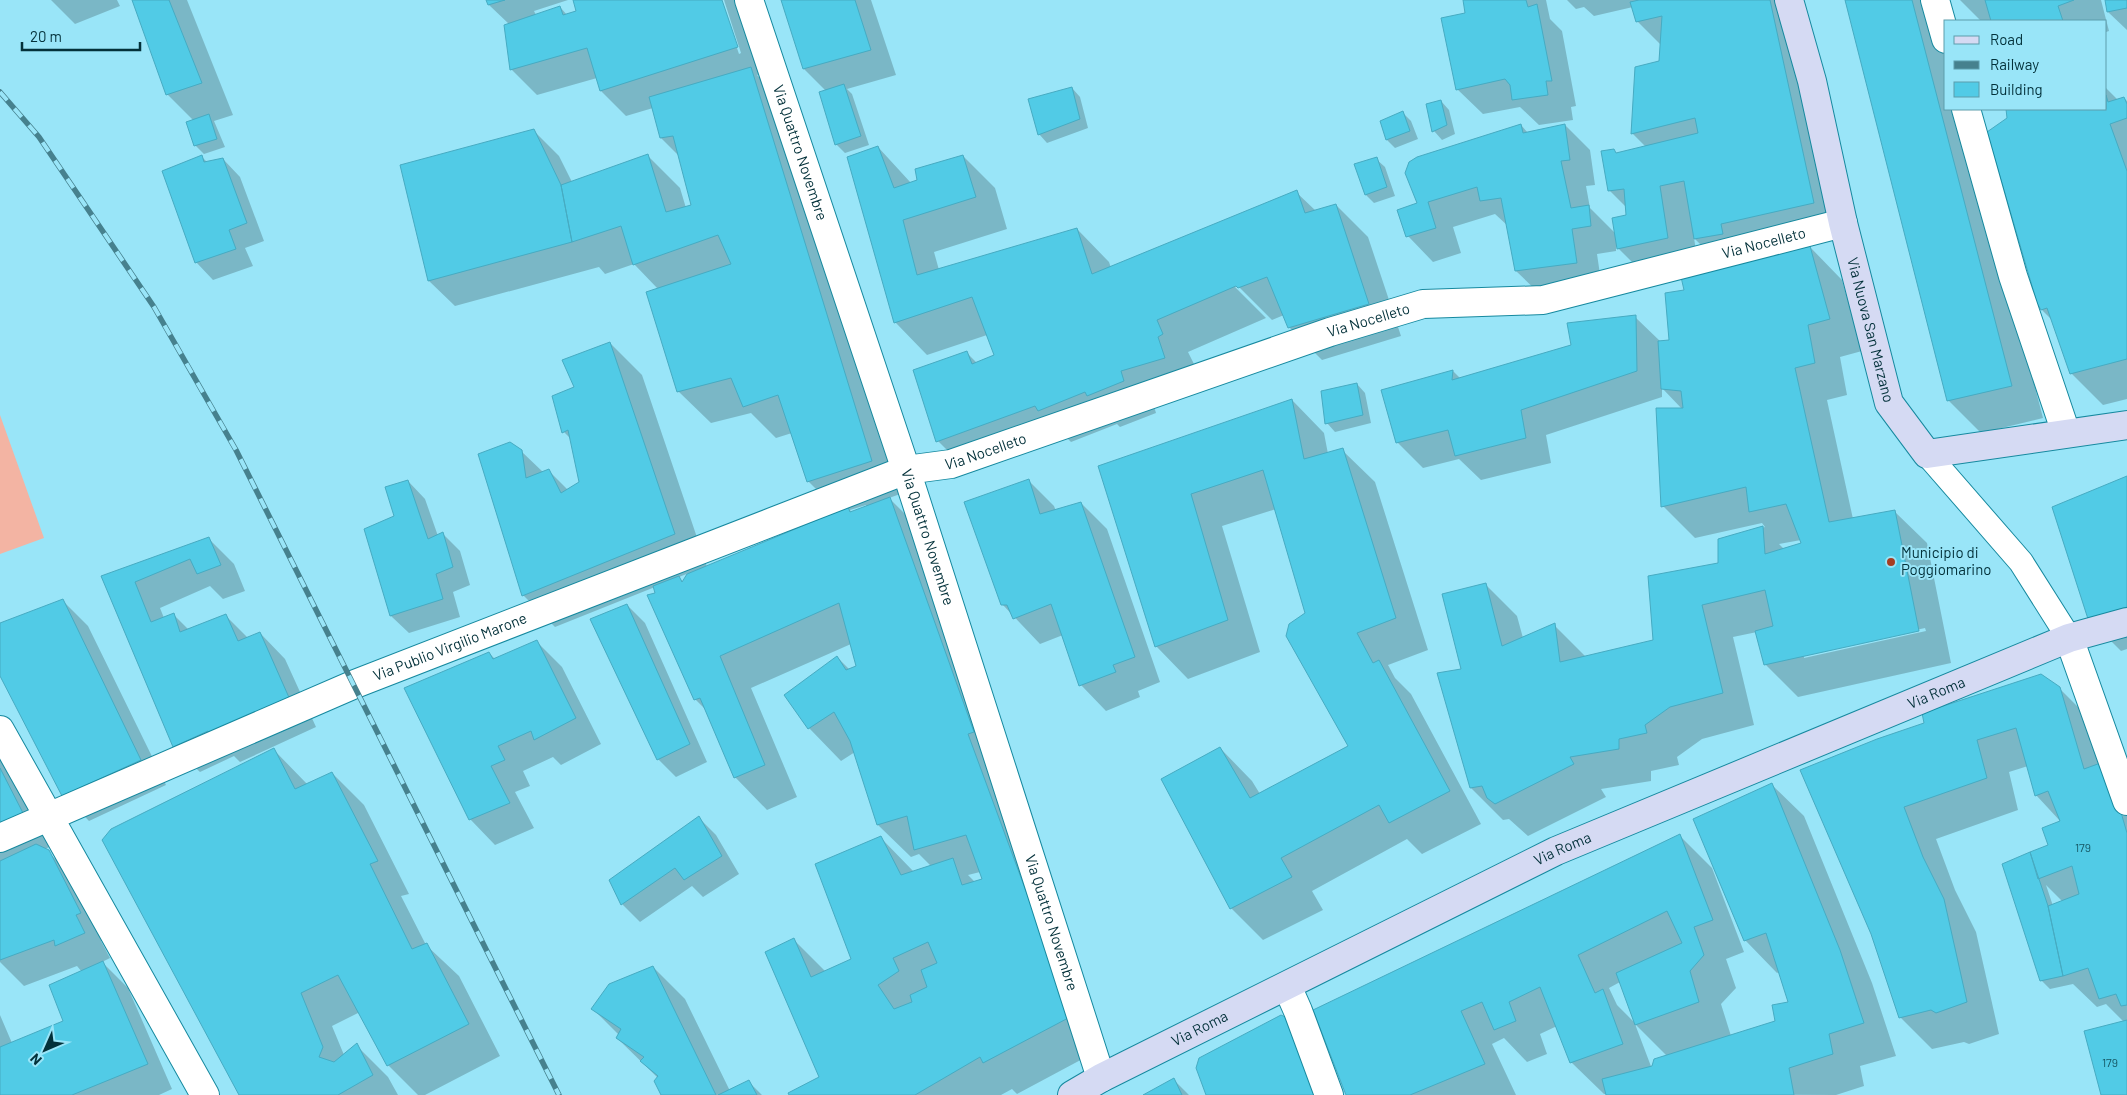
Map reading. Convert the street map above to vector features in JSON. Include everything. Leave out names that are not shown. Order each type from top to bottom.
[{"type":"main road","name":"Via Nuova San Marzano","points":[[1789,0],[1812,81],[1843,223],[1889,403],[1927,454]]},
{"type":"main road","points":[[1927,454],[2127,425]]},
{"type":"main road","name":"Via Roma","points":[[1072,1095],[1101,1078],[1556,851],[2069,638],[2127,622]]},
{"type":"street","name":"Via Quattro Novembre","points":[[748,0],[906,470],[1101,1078]]},
{"type":"street","points":[[1935,0],[1944,32]]},
{"type":"street","points":[[1966,110],[2014,276],[2066,433]]},
{"type":"street","name":"Via Nocelleto","points":[[906,470],[951,464],[1330,332],[1423,304],[1543,300],[1843,223]]},
{"type":"street","points":[[1927,454],[2021,562],[2069,638],[2127,801]]},
{"type":"street","name":"Via Publio Virgilio Marone","points":[[0,838],[355,684],[906,470]]},
{"type":"street","points":[[0,730],[205,1095]]},
{"type":"street","points":[[1287,986],[1329,1095]]},
{"type":"shaded area","points":[[0,415],[44,538],[0,554]]},
{"type":"building","points":[[132,0],[169,0],[202,83],[166,95]]},
{"type":"building","points":[[486,0],[505,0],[488,5]]},
{"type":"building","points":[[573,0],[722,0],[738,47],[600,91],[587,48],[510,70],[504,25],[560,6],[563,15],[576,11]]},
{"type":"building","points":[[781,0],[855,0],[871,50],[803,69]]},
{"type":"building","points":[[1463,0],[1526,0],[1528,7],[1537,4],[1552,81],[1546,81],[1548,95],[1512,100],[1510,85],[1505,79],[1456,90],[1441,18],[1465,13]]},
{"type":"building","points":[[1639,0],[1770,0],[1814,203],[1721,224],[1723,234],[1694,239],[1684,181],[1660,186],[1668,238],[1617,249],[1612,218],[1626,215],[1624,189],[1608,191],[1601,151],[1614,149],[1616,153],[1698,133],[1695,118],[1631,134],[1635,67],[1659,61],[1662,16],[1636,22],[1630,2]]},
{"type":"building","points":[[1845,0],[1912,0],[2012,386],[1947,401]]},
{"type":"building","points":[[1985,0],[2074,0],[2058,6],[2063,20],[1991,20]]},
{"type":"building","points":[[2105,0],[2127,0],[2127,8],[2107,12]]},
{"type":"building","points":[[751,67],[872,461],[807,482],[778,395],[743,407],[731,378],[677,392],[646,292],[731,264],[718,235],[633,265],[621,226],[572,242],[561,185],[648,154],[666,212],[691,205],[673,136],[660,138],[649,97]]},
{"type":"building","points":[[844,84],[861,136],[835,145],[819,92]]},
{"type":"building","points":[[1072,87],[1080,119],[1038,135],[1028,99]]},
{"type":"building","points":[[2124,97],[2127,104],[2127,118],[2110,124],[2127,171],[2127,359],[2070,374],[2047,308],[2041,310],[2037,303],[1987,132],[2007,118],[2006,110],[2107,110],[2107,98],[2108,102]]},
{"type":"building","points":[[1441,100],[1447,125],[1432,132],[1426,104]]},
{"type":"building","points":[[1403,111],[1410,131],[1386,140],[1380,121]]},
{"type":"building","points":[[209,114],[217,139],[194,146],[186,122]]},
{"type":"building","points":[[1521,124],[1523,133],[1565,124],[1570,160],[1561,161],[1571,208],[1589,205],[1591,226],[1572,229],[1577,263],[1515,271],[1501,198],[1480,201],[1477,187],[1428,202],[1436,228],[1406,237],[1397,210],[1417,203],[1405,173],[1409,162],[1417,157]]},
{"type":"building","points":[[534,129],[561,185],[572,242],[428,281],[400,165]]},
{"type":"building","points":[[878,146],[894,188],[917,180],[915,169],[963,155],[976,197],[903,220],[917,275],[1077,228],[1092,274],[1297,190],[1305,213],[1336,204],[1369,304],[1288,328],[1267,277],[1238,288],[1236,286],[1157,320],[1163,334],[1158,337],[1165,358],[1121,371],[1124,381],[1087,396],[1085,392],[1038,411],[1035,406],[936,442],[913,370],[967,351],[972,364],[994,355],[972,297],[894,323],[847,157]]},
{"type":"building","points":[[202,155],[204,162],[223,158],[247,223],[229,230],[236,249],[195,263],[162,171]]},
{"type":"building","points":[[1377,157],[1387,187],[1365,195],[1354,164]]},
{"type":"building","points":[[1810,246],[1830,319],[1808,325],[1815,363],[1795,368],[1829,522],[1895,510],[1919,631],[1764,665],[1755,631],[1773,626],[1765,590],[1702,605],[1723,693],[1670,707],[1645,725],[1647,733],[1619,739],[1619,749],[1570,757],[1574,764],[1495,804],[1487,798],[1482,786],[1470,788],[1437,673],[1461,669],[1442,594],[1486,583],[1502,646],[1555,623],[1560,662],[1653,640],[1648,576],[1718,563],[1718,539],[1763,526],[1765,554],[1801,543],[1786,504],[1749,512],[1746,487],[1661,507],[1656,408],[1683,408],[1681,391],[1661,389],[1658,341],[1669,340],[1665,293],[1684,290],[1681,277]]},
{"type":"building","points":[[1636,315],[1637,371],[1521,410],[1526,438],[1455,456],[1448,430],[1396,443],[1381,390],[1453,370],[1452,380],[1571,345],[1567,323]]},
{"type":"building","points":[[610,342],[675,534],[522,596],[478,454],[510,442],[522,450],[526,478],[549,469],[561,493],[579,482],[568,430],[562,433],[552,396],[574,387],[562,360]]},
{"type":"building","points":[[1357,383],[1363,415],[1325,424],[1321,391]]},
{"type":"building","points":[[1292,399],[1304,459],[1343,448],[1396,618],[1357,633],[1373,663],[1379,660],[1450,791],[1389,823],[1379,805],[1281,858],[1292,877],[1230,909],[1161,779],[1220,747],[1250,798],[1348,746],[1286,636],[1289,624],[1305,613],[1263,470],[1191,494],[1228,620],[1155,647],[1098,466]]},
{"type":"building","points":[[2127,476],[2127,607],[2088,619],[2052,507]]},
{"type":"building","points":[[1029,479],[1040,514],[1081,502],[1135,657],[1113,665],[1116,672],[1079,686],[1051,604],[1013,619],[1007,605],[1001,605],[964,502]]},
{"type":"building","points":[[408,480],[428,539],[443,532],[453,567],[436,574],[443,599],[390,616],[364,529],[394,516],[385,487]]},
{"type":"building","points":[[890,497],[974,732],[968,734],[1072,1016],[983,1063],[980,1057],[915,1095],[789,1095],[788,1093],[819,1077],[765,952],[794,938],[811,977],[851,959],[815,864],[881,836],[901,875],[953,858],[962,885],[982,879],[966,835],[914,850],[907,816],[877,825],[850,741],[834,712],[808,729],[784,695],[837,656],[846,670],[856,666],[839,603],[720,656],[765,765],[734,778],[700,698],[694,700],[647,595],[655,593],[653,586],[679,576],[682,582],[687,574],[848,507],[850,512]],"holes":[[[928,942],[937,963],[921,970],[927,987],[910,995],[912,1002],[894,1009],[878,985],[899,971],[893,958]]]},
{"type":"building","points":[[209,537],[221,565],[197,574],[190,559],[135,582],[151,622],[174,613],[180,632],[226,614],[238,641],[260,632],[291,702],[213,737],[208,731],[173,747],[101,576]]},
{"type":"building","points":[[63,599],[141,760],[62,796],[0,676],[0,623]]},
{"type":"building","points":[[627,604],[690,744],[657,760],[590,619]]},
{"type":"building","points":[[537,640],[576,718],[534,740],[531,731],[498,746],[505,760],[491,766],[510,803],[469,820],[404,688],[489,652],[493,659]]},
{"type":"building","points":[[2041,674],[2060,687],[2084,769],[2106,761],[2127,833],[2127,1005],[2121,1006],[2116,994],[2099,999],[2088,968],[2063,976],[2048,906],[2079,894],[2072,866],[2038,879],[2030,852],[2048,845],[2042,828],[2060,821],[2048,791],[2035,796],[2016,728],[1977,740],[1987,778],[1904,807],[1923,857],[1944,899],[1967,1002],[1936,1013],[1931,1010],[1899,1018],[1871,934],[1800,770],[1877,739],[1924,723],[1922,713]]},
{"type":"building","points":[[274,748],[295,789],[332,772],[378,861],[370,864],[412,949],[427,943],[469,1024],[387,1066],[338,975],[301,993],[323,1047],[319,1057],[334,1062],[357,1043],[373,1075],[338,1095],[239,1095],[102,840],[111,829]]},
{"type":"building","points":[[0,768],[23,813],[0,823]]},
{"type":"building","points":[[1772,783],[1840,950],[1864,1023],[1829,1034],[1833,1054],[1789,1068],[1794,1095],[1606,1095],[1602,1079],[1652,1066],[1654,1059],[1775,1021],[1772,1005],[1788,1002],[1766,933],[1744,941],[1693,819]]},
{"type":"building","points":[[699,816],[722,856],[684,880],[675,868],[621,905],[609,880]]},
{"type":"building","points":[[1680,834],[1713,920],[1694,927],[1704,955],[1690,971],[1699,1002],[1635,1025],[1616,973],[1682,943],[1667,911],[1578,955],[1595,993],[1603,989],[1623,1044],[1570,1063],[1540,987],[1509,1002],[1516,1021],[1494,1030],[1482,1002],[1461,1011],[1485,1064],[1410,1095],[1346,1095],[1313,1010]]},
{"type":"building","points":[[36,844],[49,850],[81,913],[76,915],[85,933],[55,946],[54,940],[0,960],[0,861]]},
{"type":"building","points":[[2030,852],[2048,906],[2063,976],[2040,981],[2002,864]]},
{"type":"building","points":[[103,961],[148,1064],[72,1095],[0,1095],[0,1047],[63,1021],[49,985]]},
{"type":"building","points":[[653,966],[716,1095],[661,1095],[654,1081],[658,1076],[640,1061],[644,1057],[616,1038],[621,1029],[591,1009],[609,984]]},
{"type":"building","points":[[1281,1015],[1294,1021],[1319,1095],[1206,1095],[1196,1068],[1199,1058]]},
{"type":"building","points":[[2127,1020],[2127,1095],[2101,1095],[2084,1031]]},
{"type":"building","points":[[1174,1078],[1182,1095],[1143,1095]]},
{"type":"building","points":[[749,1080],[757,1095],[718,1095]]},
{"type":"railway","points":[[0,92],[39,137],[154,307],[236,450],[559,1095]]},
{"type":"place","name":"Municipio di Poggiomarino","points":[[1891,562]]}]
